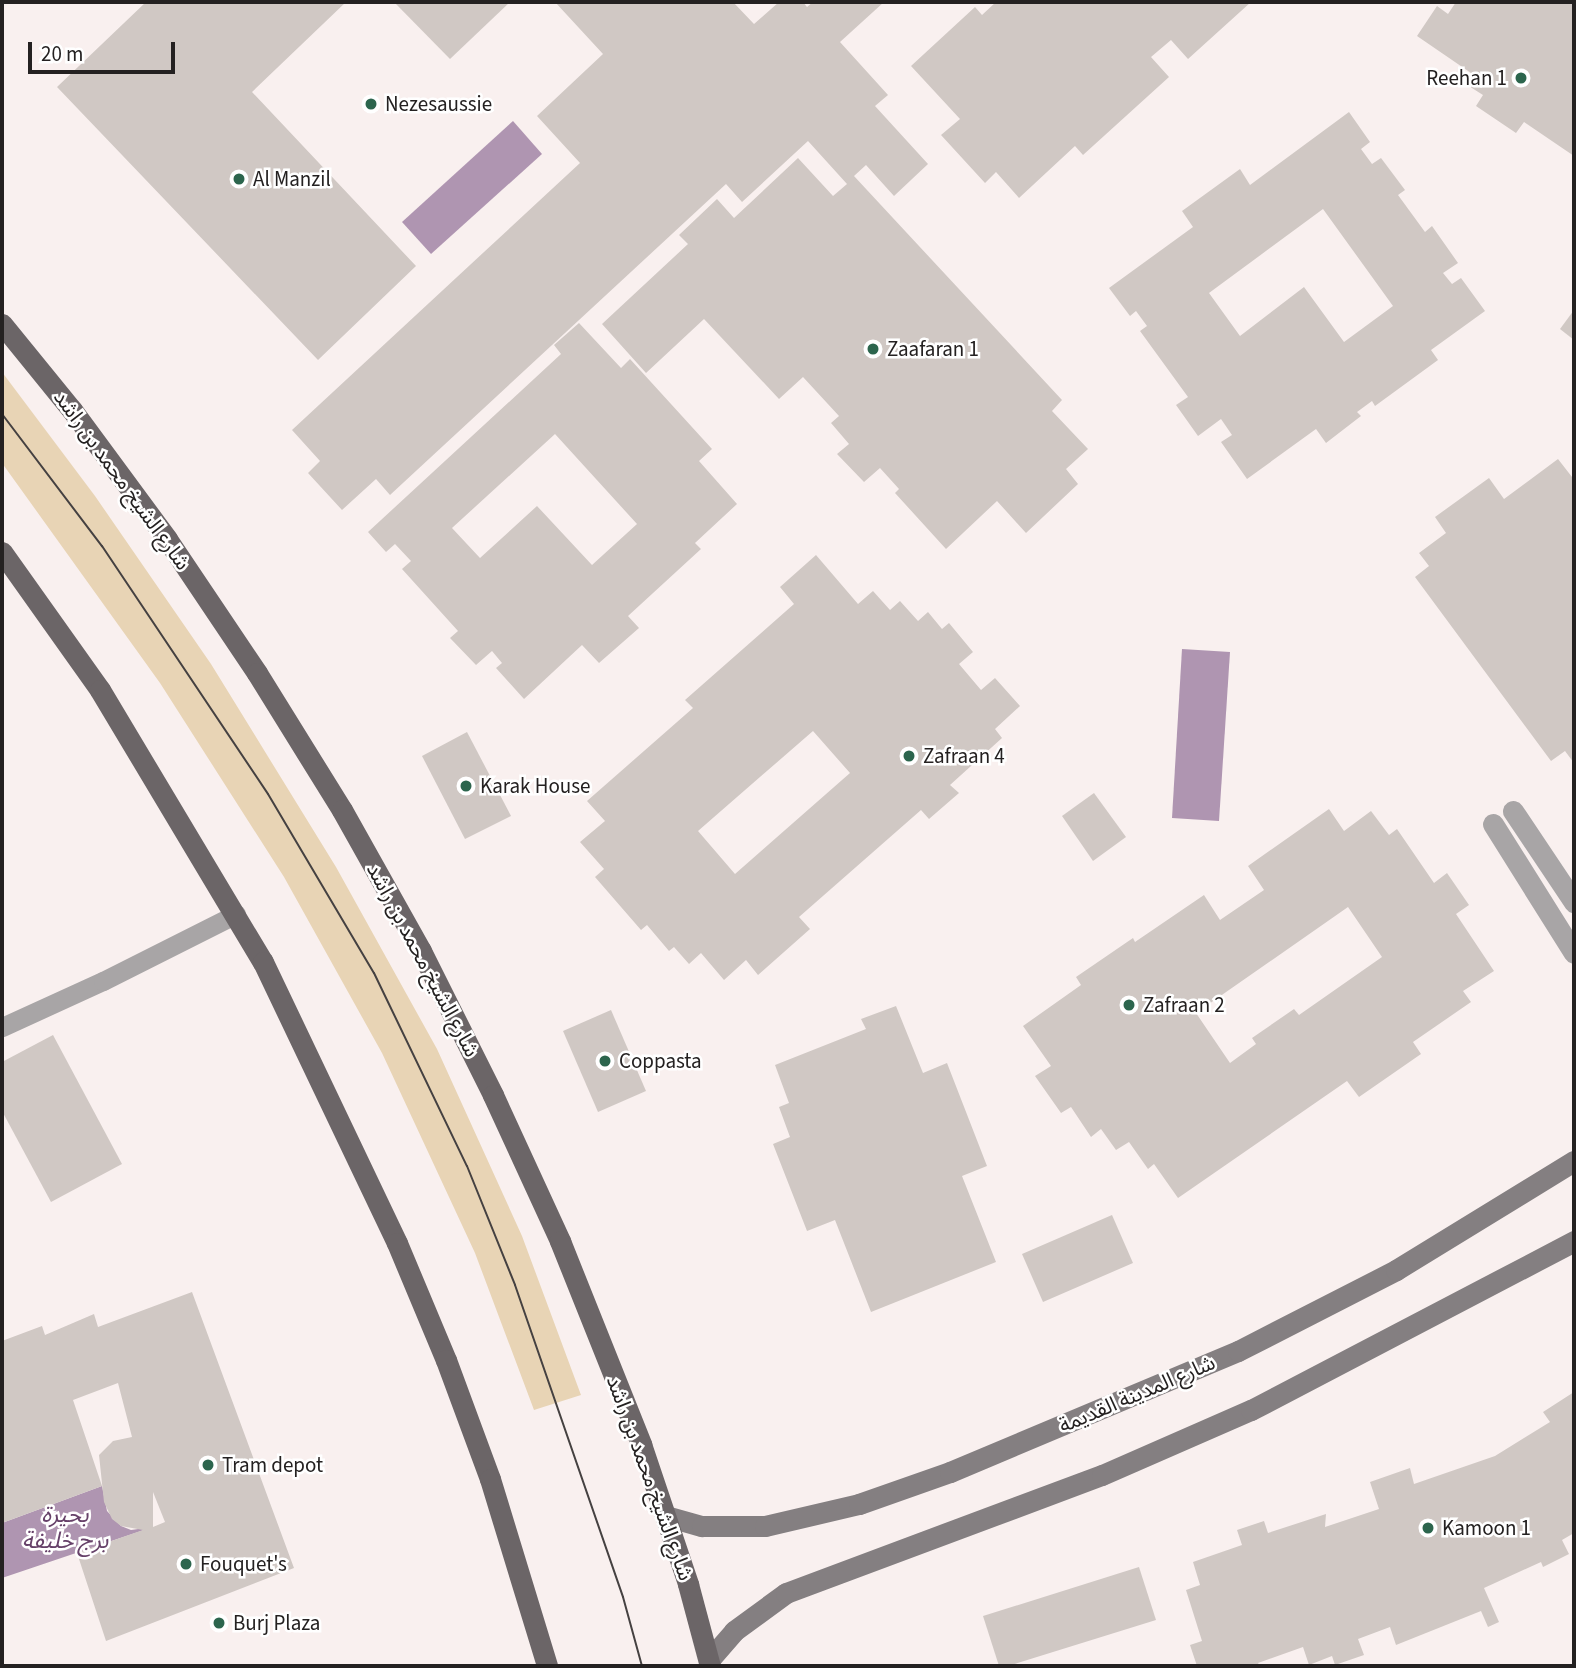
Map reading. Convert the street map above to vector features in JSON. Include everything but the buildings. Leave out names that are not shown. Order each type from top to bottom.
[{"type":"main road","name":"شارع الشيخ محمد بن راشد","points":[[2,324],[72,410],[143,507],[257,673],[342,810],[408,928],[493,1095],[561,1241],[641,1444],[666,1516],[709,1663]]},
{"type":"main road","points":[[2,552],[100,690],[236,914],[344,1128],[397,1243],[446,1360],[490,1479],[547,1666]]},
{"type":"street","points":[[1513,811],[1574,902]]},
{"type":"street","points":[[1493,824],[1574,953]]},
{"type":"street","name":"شارع المدينة القديمة","points":[[666,1516],[702,1526],[765,1526],[859,1504],[950,1472],[1238,1351],[1396,1270],[1574,1161]]},
{"type":"street","points":[[709,1663],[734,1631],[786,1593],[1102,1475],[1251,1410],[1574,1241]]},
{"type":"lane","points":[[2,1027],[103,981],[236,914]]},
{"type":"shaded area","points":[[2,372],[95,496],[211,664],[336,867],[437,1049],[522,1236],[581,1395],[534,1410],[475,1253],[382,1053],[284,877],[160,683],[2,463]]},
{"type":"water","points":[[513,121],[542,154],[431,254],[402,222]]},
{"type":"water","points":[[1182,649],[1230,652],[1219,821],[1172,818]]},
{"type":"water","name":"بحيرة برج خليفة","points":[[102,1486],[107,1511],[121,1526],[131,1530],[153,1527],[2,1578],[2,1523]]},
{"type":"tram line","points":[[2,414],[102,546],[268,794],[374,973],[467,1166],[515,1285],[623,1597],[642,1666]]},
{"type":"place","name":"Reehan 1","points":[[1521,78]]},
{"type":"place","name":"Nezesaussie","points":[[371,104]]},
{"type":"place","name":"Al Manzil","points":[[239,179]]},
{"type":"place","name":"Zaafaran 1","points":[[873,349]]},
{"type":"place","name":"Zafraan 4","points":[[909,756]]},
{"type":"place","name":"Karak House","points":[[466,786]]},
{"type":"place","name":"Zafraan 2","points":[[1129,1005]]},
{"type":"place","name":"Coppasta","points":[[605,1061]]},
{"type":"place","name":"Tram depot","points":[[208,1465]]},
{"type":"place","name":"Kamoon 1","points":[[1428,1528]]},
{"type":"place","name":"Fouquet's","points":[[186,1564]]},
{"type":"place","name":"Burj Plaza","points":[[219,1623]]}]
